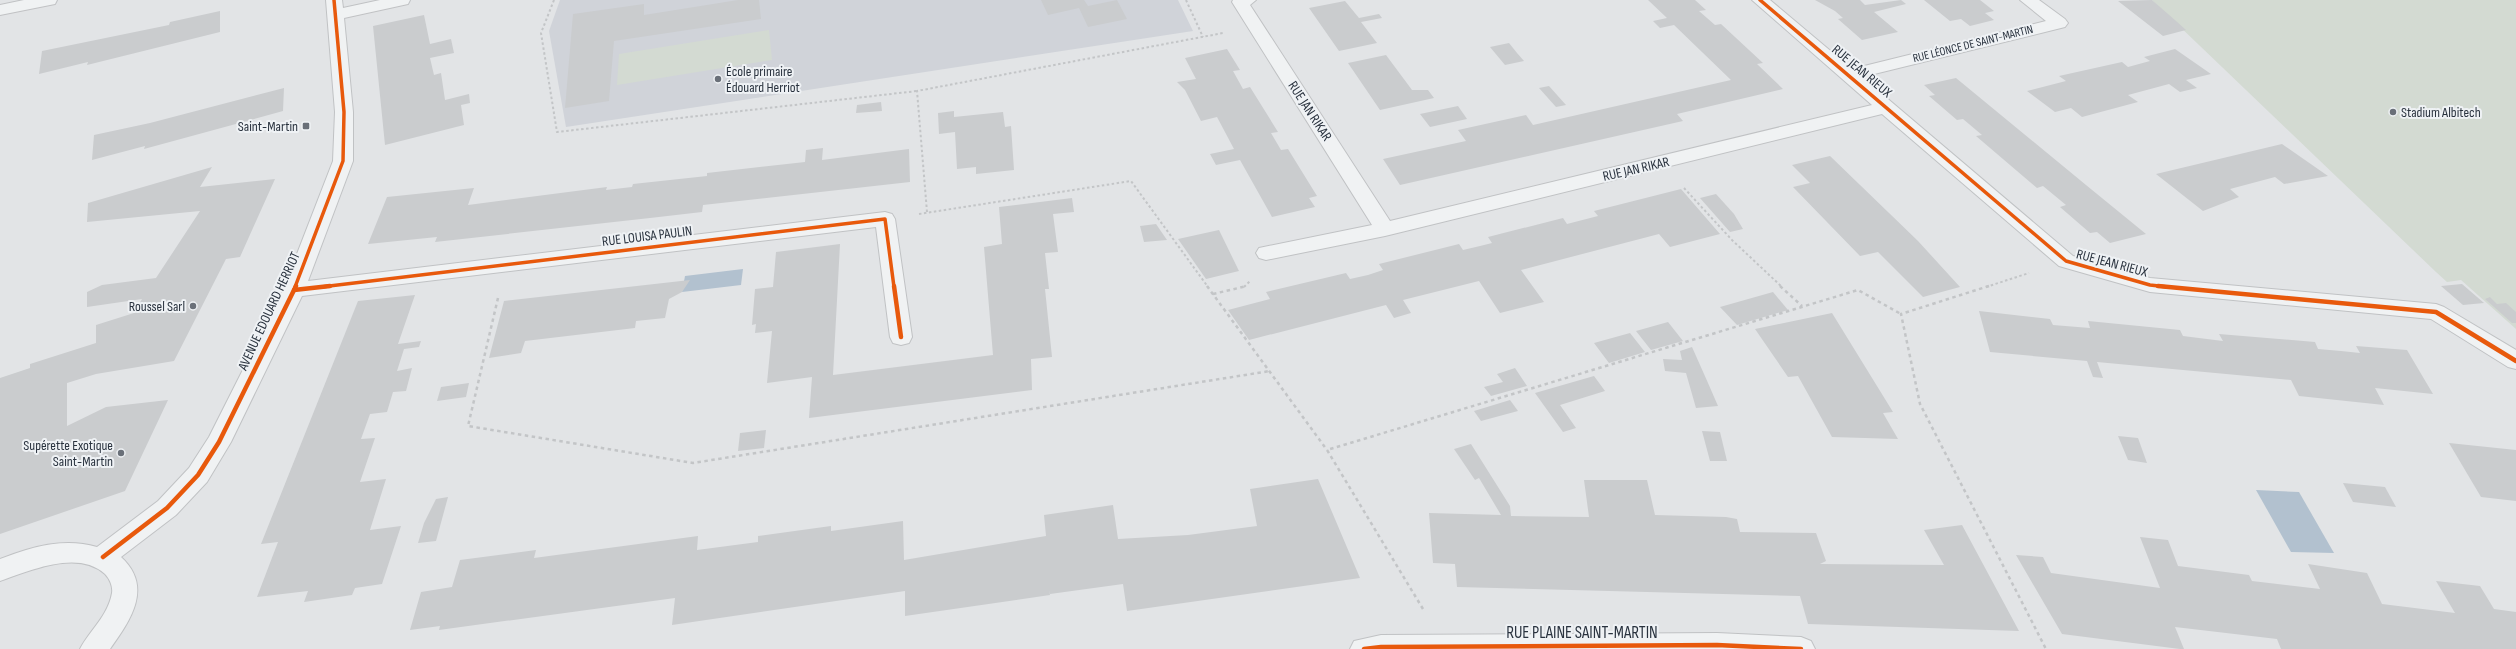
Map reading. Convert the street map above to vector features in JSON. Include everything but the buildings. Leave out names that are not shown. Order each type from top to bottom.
[{"type":"street","points":[[0,10],[49,0]]},
{"type":"street","points":[[335,8],[402,0]]},
{"type":"street","name":"RUE JAN RIKAR","points":[[1248,0],[1240,2],[1385,229]]},
{"type":"street","name":"RUE JEAN RIEUX","points":[[1760,0],[1888,107],[2066,262],[2150,285],[2436,312],[2516,361]]},
{"type":"street","name":"RUE LÉONCE DE SAINT-MARTIN","points":[[1850,75],[2059,23],[2028,0]]},
{"type":"street","name":"AVENUE EDOUARD HERRIOT","points":[[103,557],[167,508],[198,476],[219,442],[294,290],[343,161],[344,112],[335,8]]},
{"type":"street","name":"RUE JAN RIKAR","points":[[1266,253],[1385,229],[1888,107]]},
{"type":"street","points":[[885,219],[901,337]]},
{"type":"street","name":"RUE LOUISA PAULIN","points":[[294,290],[885,219]]},
{"type":"street","points":[[0,570],[45,554],[77,551],[103,557],[115,564],[122,575],[126,588],[123,603],[116,620],[94,649]]},
{"type":"street","name":"RUE PLAINE SAINT-MARTIN","points":[[1364,649],[1446,646],[1717,645],[1801,649]]},
{"type":"path","points":[[554,0],[541,33],[557,132],[917,91],[1256,27]]},
{"type":"path","points":[[1186,0],[1203,37]]},
{"type":"path","points":[[917,91],[927,212]]},
{"type":"path","points":[[1662,163],[1732,240],[1802,307]]},
{"type":"path","points":[[885,219],[1131,180],[1327,450],[1446,646]]},
{"type":"path","points":[[1213,294],[1247,286],[1266,253]]},
{"type":"path","points":[[1327,450],[1858,290],[1901,314],[2066,262]]},
{"type":"path","points":[[506,265],[468,426],[693,463],[1270,371]]},
{"type":"path","points":[[1901,314],[1920,404],[2046,649]]},
{"type":"shaded area","name":"École primaire Édouard Herriot","points":[[560,0],[1178,0],[1193,31],[566,127],[549,31]]},
{"type":"shaded area","name":"Stadium Albitech","points":[[2152,0],[2516,0],[2516,329],[2461,280],[2447,282]]},
{"type":"shaded area","points":[[769,30],[772,60],[617,85],[619,54]]},
{"type":"water","points":[[743,269],[741,285],[682,292],[685,276]]},
{"type":"water","points":[[2256,490],[2299,492],[2334,553],[2291,552]]},
{"type":"cycle path","points":[[103,557],[167,508],[198,475],[219,442],[294,290],[343,161],[344,112],[334,0]]},
{"type":"cycle path","points":[[1760,0],[2066,261],[2150,285],[2436,312],[2516,361]]},
{"type":"cycle path","points":[[294,290],[885,219],[901,337]]},
{"type":"cycle path","points":[[1364,649],[1381,647],[1717,645],[1801,649]]},
{"type":"place","name":"École primaire Édouard Herriot","points":[[718,79]]},
{"type":"place","name":"Stadium Albitech","points":[[2393,112]]},
{"type":"place","name":"Saint-Martin","points":[[306,126]]},
{"type":"place","name":"Roussel Sarl","points":[[193,306]]},
{"type":"place","name":"Supérette Exotique Saint-Martin","points":[[121,453]]}]
